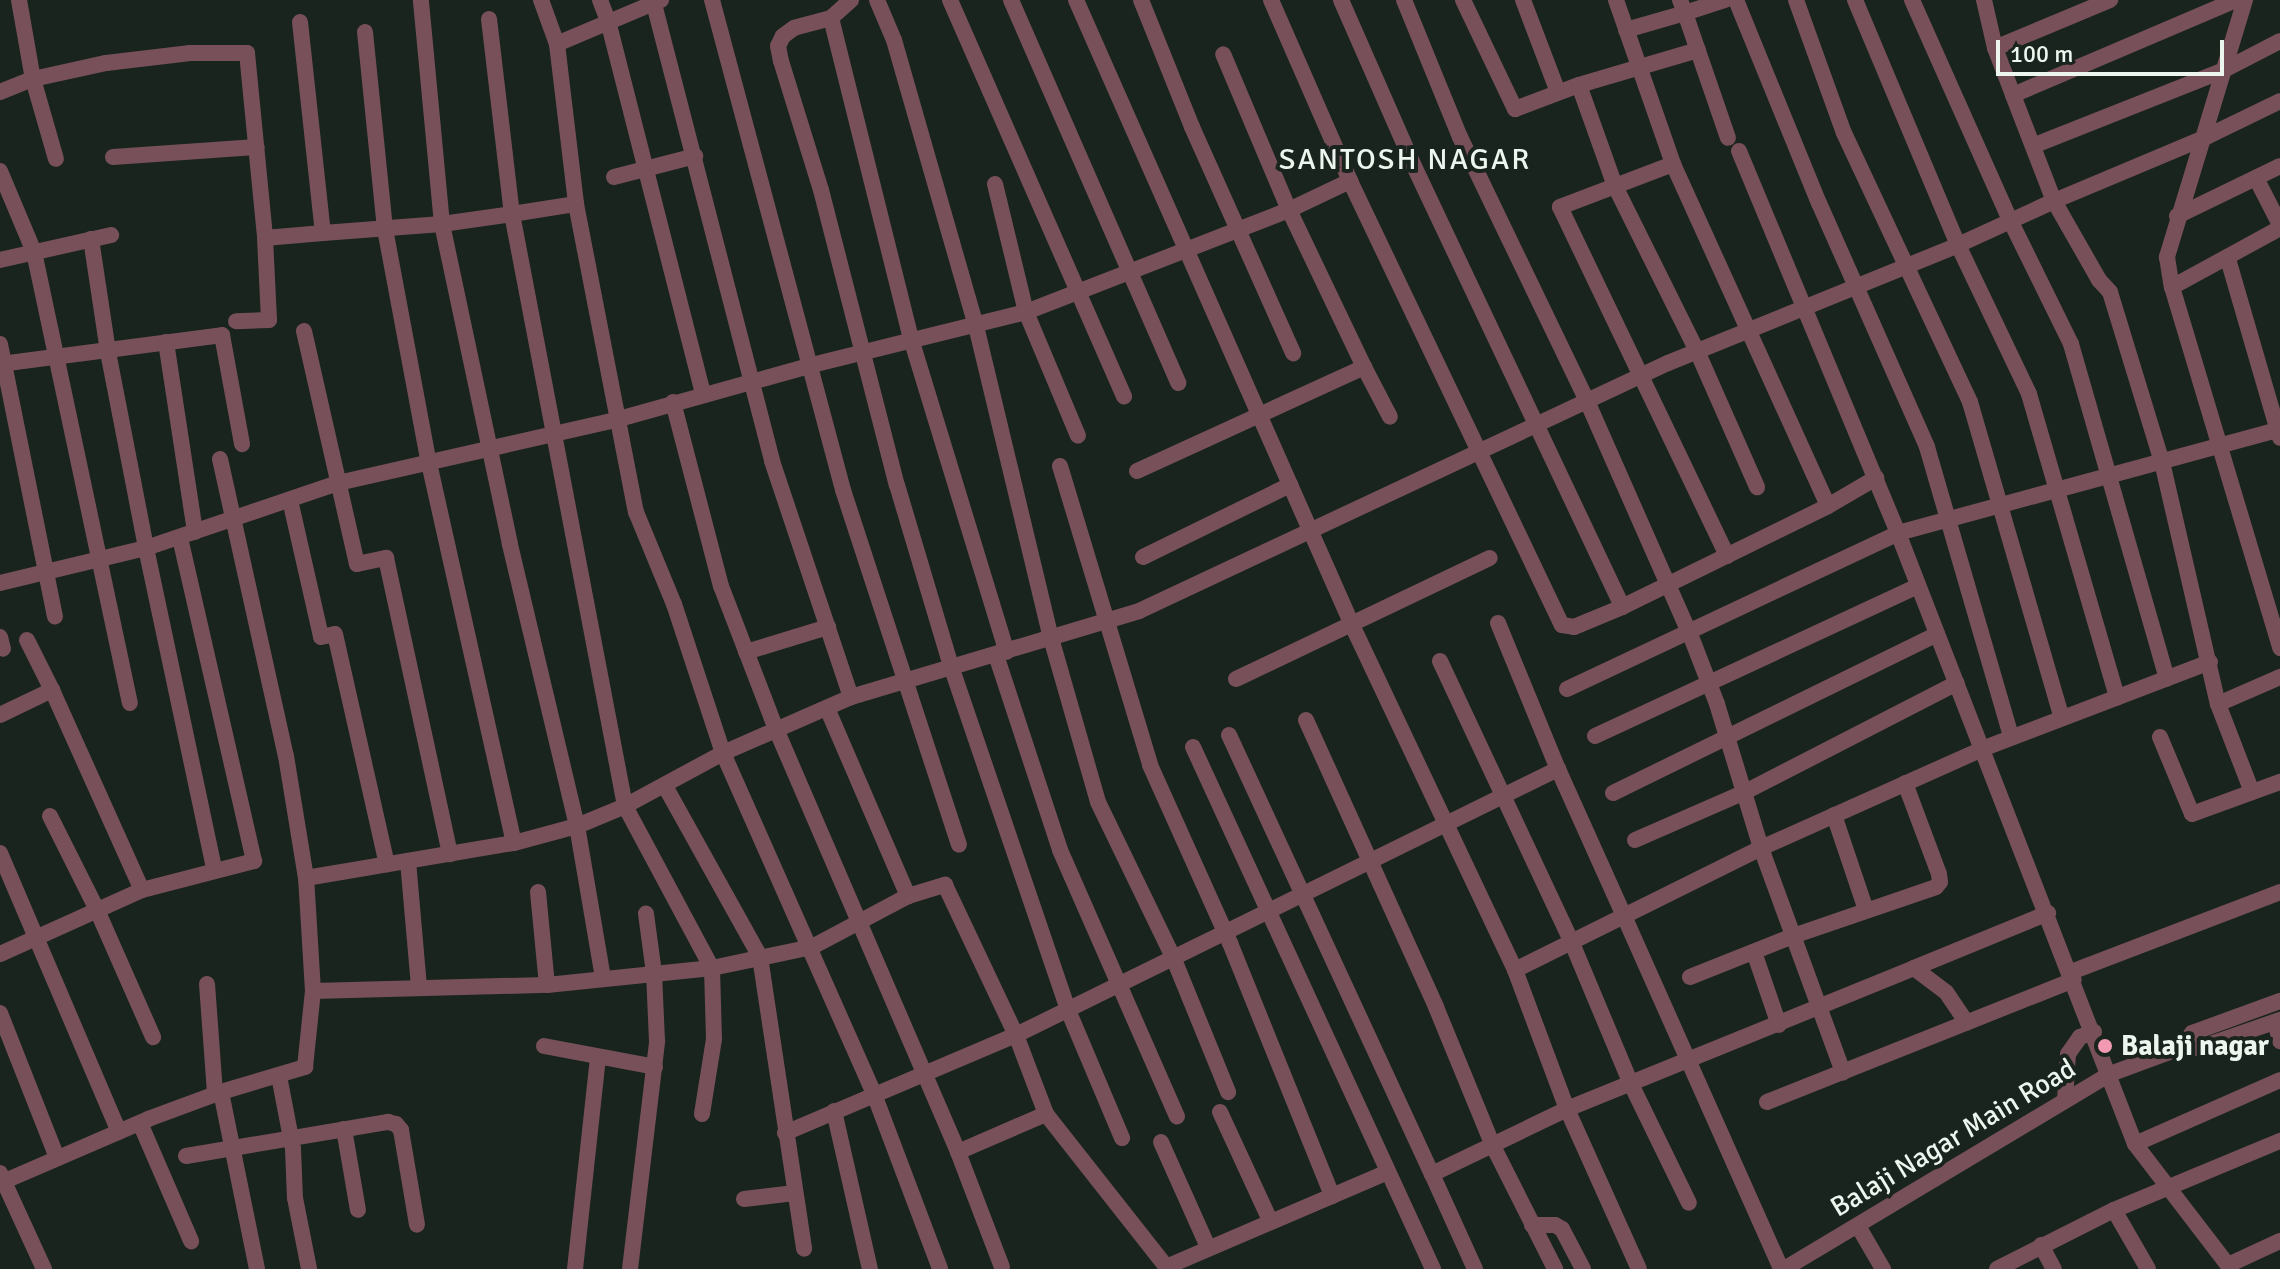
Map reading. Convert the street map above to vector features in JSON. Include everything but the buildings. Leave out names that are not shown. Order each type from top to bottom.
[{"type":"street","points":[[19,0],[33,79],[56,159]]},
{"type":"street","points":[[421,0],[442,224],[577,826],[603,978]]},
{"type":"street","points":[[541,0],[557,44],[576,204],[636,512],[674,604],[723,753],[812,947],[874,1094],[940,1269]]},
{"type":"street","points":[[600,0],[608,21],[703,395]]},
{"type":"street","points":[[712,0],[843,490],[959,845]]},
{"type":"street","points":[[851,0],[831,18],[794,28],[778,46],[821,190],[862,354],[952,669],[1068,1010],[1122,1138]]},
{"type":"street","points":[[877,0],[894,40],[976,326],[1051,638],[1098,802],[1173,957],[1228,1092]]},
{"type":"street","points":[[950,0],[1124,397]]},
{"type":"street","points":[[1011,0],[1178,383]]},
{"type":"street","points":[[1076,0],[1352,625],[1443,824],[1515,970],[1567,1109],[1639,1269]]},
{"type":"street","points":[[1141,0],[1237,230],[1293,353]]},
{"type":"street","points":[[1271,0],[1350,181],[1562,625],[1574,627],[1622,607],[1828,506],[1876,478]]},
{"type":"street","points":[[1341,0],[1534,426],[1622,607]]},
{"type":"street","points":[[1404,0],[1460,137],[1587,401],[1690,634],[1728,738],[1761,848],[1843,1072]]},
{"type":"street","points":[[1463,0],[1515,109],[1579,85],[1698,50]]},
{"type":"street","points":[[1523,0],[1558,92]]},
{"type":"street","points":[[1616,0],[1673,164],[1828,506]]},
{"type":"street","points":[[1626,30],[1683,6],[1725,0]]},
{"type":"street","points":[[1736,0],[1819,203],[1858,285],[1927,447],[2011,737]]},
{"type":"street","points":[[1796,0],[1844,133],[1970,402],[2062,718]]},
{"type":"street","points":[[1855,0],[1958,245],[2029,394],[2117,697]]},
{"type":"street","points":[[1912,0],[2011,222],[2071,344],[2112,476],[2167,678]]},
{"type":"street","points":[[1984,0],[1995,48],[2035,145],[2054,201],[2099,280],[2110,292],[2162,462],[2218,704],[2252,792]]},
{"type":"street","points":[[1995,48],[2110,0]]},
{"type":"street","points":[[2013,95],[2236,0]]},
{"type":"street","points":[[2245,0],[2222,71],[2206,137],[2177,216],[2167,257],[2172,287],[2280,648]]},
{"type":"street","points":[[557,44],[658,2],[772,461],[851,697]]},
{"type":"street","points":[[1683,6],[1733,144],[1806,306],[1898,533],[2048,913],[2135,1144],[2229,1267],[2280,1241]]},
{"type":"street","points":[[831,18],[912,342],[1060,850],[1177,1116]]},
{"type":"street","points":[[489,19],[512,214],[625,806],[712,968],[714,1039],[702,1114]]},
{"type":"street","points":[[300,22],[323,233]]},
{"type":"street","points":[[365,32],[385,229],[429,463],[514,843]]},
{"type":"street","points":[[2035,145],[2222,71],[2280,41]]},
{"type":"street","points":[[0,92],[33,79],[106,63],[190,53],[247,53],[265,238],[269,320],[236,321]]},
{"type":"street","points":[[1223,54],[1289,210],[1390,417]]},
{"type":"street","points":[[1579,85],[1615,186],[1697,351],[1757,487]]},
{"type":"street","points":[[306,878],[514,843],[577,826],[665,786],[723,753],[851,697],[1139,611],[1638,377],[1958,245],[2206,137],[2280,101]]},
{"type":"street","points":[[113,157],[257,147]]},
{"type":"street","points":[[614,177],[695,156]]},
{"type":"street","points":[[1673,164],[1560,207],[1638,377],[1727,556]]},
{"type":"street","points":[[2177,216],[2280,166]]},
{"type":"street","points":[[0,171],[34,252],[130,703]]},
{"type":"street","points":[[2172,287],[2228,259],[2280,227],[2256,178]]},
{"type":"street","points":[[0,583],[146,548],[338,483],[619,419],[812,365],[1026,312],[1289,210],[1350,181]]},
{"type":"street","points":[[995,184],[1026,312],[1078,436]]},
{"type":"street","points":[[265,238],[442,224],[576,204]]},
{"type":"street","points":[[0,260],[111,235]]},
{"type":"street","points":[[91,239],[108,352],[146,548],[214,869]]},
{"type":"street","points":[[1567,689],[1690,634],[1898,533],[2279,432],[2228,259]]},
{"type":"street","points":[[304,331],[357,564],[386,558],[450,854]]},
{"type":"street","points":[[3,363],[108,352],[222,335],[242,444]]},
{"type":"street","points":[[0,954],[142,890],[254,861],[188,535],[166,342]]},
{"type":"street","points":[[0,344],[55,616]]},
{"type":"street","points":[[1137,471],[1364,367]]},
{"type":"street","points":[[673,402],[721,586],[746,652],[776,729],[861,920],[958,1152],[1002,1267]]},
{"type":"street","points":[[44,1269],[2,1177],[218,1093],[305,1067],[313,991],[306,878],[286,756],[220,459]]},
{"type":"street","points":[[1060,466],[1150,765],[1224,933],[1332,1196]]},
{"type":"street","points":[[1143,557],[1290,485]]},
{"type":"street","points":[[290,500],[321,637],[335,634],[387,864]]},
{"type":"street","points":[[1236,679],[1490,558]]},
{"type":"street","points":[[1595,736],[1918,586]]},
{"type":"street","points":[[1498,623],[1558,769],[1782,1269]]},
{"type":"street","points":[[746,652],[828,627]]},
{"type":"street","points":[[1613,793],[1937,634]]},
{"type":"street","points":[[27,640],[142,890]]},
{"type":"street","points":[[1440,661],[1572,943],[1631,1084],[1689,1203]]},
{"type":"street","points":[[1515,970],[1761,848],[1905,783],[2011,737],[2210,662]]},
{"type":"street","points":[[2218,704],[2280,677]]},
{"type":"street","points":[[1635,840],[1745,792],[1957,683]]},
{"type":"street","points":[[0,715],[52,690]]},
{"type":"street","points":[[827,708],[908,896]]},
{"type":"street","points":[[1306,720],[1436,1007],[1493,1146],[1555,1269]]},
{"type":"street","points":[[1229,735],[1475,1269]]},
{"type":"street","points":[[2160,737],[2192,814],[2280,782]]},
{"type":"street","points":[[1193,747],[1433,1269]]},
{"type":"street","points":[[785,1133],[1016,1035],[1558,769]]},
{"type":"street","points":[[1690,977],[1793,936],[1936,887],[1940,882],[1905,783]]},
{"type":"street","points":[[665,786],[760,957],[804,1249]]},
{"type":"street","points":[[1834,815],[1866,910]]},
{"type":"street","points":[[50,816],[97,910],[153,1037]]},
{"type":"street","points":[[0,853],[119,1132]]},
{"type":"street","points":[[408,861],[419,988]]},
{"type":"street","points":[[313,991],[547,985],[712,968],[812,947],[908,896],[945,885],[951,891],[1016,1035],[1046,1114],[1167,1268],[1270,1220],[1388,1172]]},
{"type":"street","points":[[538,892],[547,985]]},
{"type":"street","points":[[1767,1102],[1967,1023],[2072,976],[2280,892]]},
{"type":"street","points":[[1432,1174],[1567,1109],[2048,913]]},
{"type":"street","points":[[630,1269],[655,1067],[654,973],[646,914]]},
{"type":"street","points":[[1754,952],[1779,1025]]},
{"type":"street","points":[[1914,968],[1946,992],[1967,1023]]},
{"type":"street","points":[[207,984],[218,1093],[235,1148],[257,1269]]},
{"type":"street","name":"Balaji Nagar Main Road","points":[[1782,1269],[2110,1074],[2183,1047],[2192,1033],[2280,1001]]},
{"type":"street","points":[[0,1013],[57,1158]]},
{"type":"street","points":[[2183,1047],[2199,1048],[2277,1021],[2280,1041]]},
{"type":"street","points":[[2065,1100],[2068,1054],[2080,1037],[2094,1032]]},
{"type":"street","points":[[544,1046],[655,1067]]},
{"type":"street","points":[[575,1269],[598,1057]]},
{"type":"street","points":[[279,1076],[291,1138],[295,1198],[309,1269]]},
{"type":"street","points":[[2135,1144],[2280,1080]]},
{"type":"street","points":[[834,1111],[870,1269]]},
{"type":"street","points":[[1220,1112],[1270,1220]]},
{"type":"street","points":[[958,1152],[1046,1114]]},
{"type":"street","points":[[186,1156],[388,1122],[401,1130],[417,1225]]},
{"type":"street","points":[[140,1123],[191,1241]]},
{"type":"street","points":[[344,1129],[358,1210]]},
{"type":"street","points":[[1997,1269],[2114,1210],[2280,1141]]},
{"type":"street","points":[[1161,1142],[1208,1247]]},
{"type":"street","points":[[744,1199],[795,1193]]},
{"type":"street","points":[[2114,1210],[2148,1269]]},
{"type":"street","points":[[1532,1225],[1555,1225],[1562,1229],[1583,1269]]},
{"type":"street","points":[[1858,1226],[1883,1269]]},
{"type":"street","points":[[2041,1245],[2054,1269]]},
{"type":"place","name":"Balaji nagar","points":[[2105,1046]]},
{"type":"district","name":"SANTOSH NAGAR","points":[[1405,160]]}]
